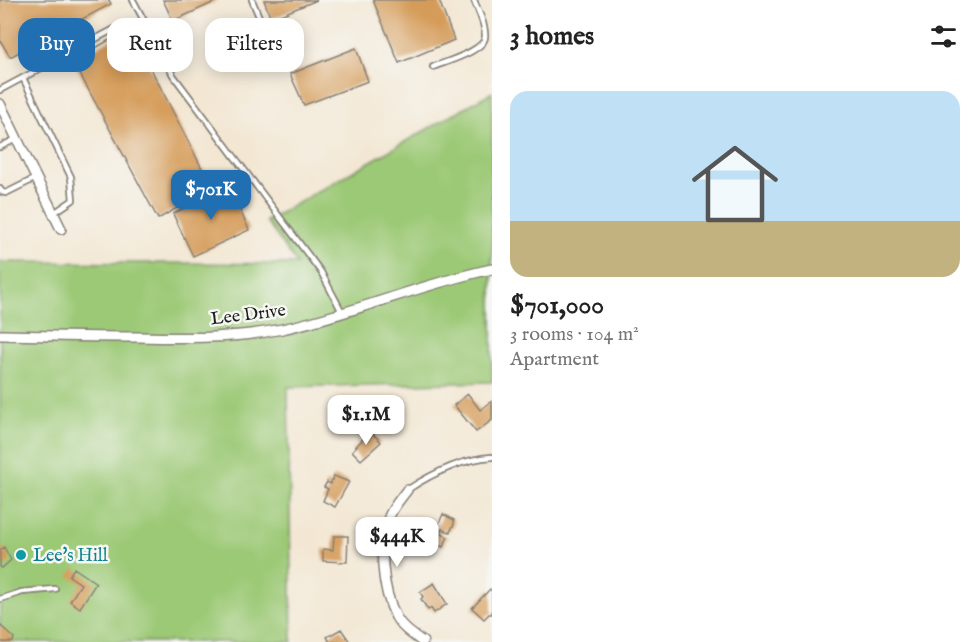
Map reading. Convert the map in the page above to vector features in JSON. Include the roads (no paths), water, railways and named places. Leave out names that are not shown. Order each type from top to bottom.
[{"type":"street","points":[[0,104],[61,229]]},
{"type":"street","name":"Lee Drive","points":[[0,335],[188,338],[282,329],[439,282],[492,269]]},
{"type":"street","points":[[407,490],[389,516],[385,535],[384,570],[396,617],[411,634],[423,642]]},
{"type":"lane","points":[[133,0],[174,75],[321,272],[342,312]]},
{"type":"lane","points":[[252,0],[260,18]]},
{"type":"lane","points":[[433,67],[480,48],[486,40],[485,29],[474,0]]},
{"type":"lane","points":[[0,90],[107,33]]},
{"type":"lane","points":[[23,78],[71,177],[73,200],[53,213]]},
{"type":"lane","points":[[0,147],[17,139]]},
{"type":"lane","points":[[0,189],[6,193],[36,178]]},
{"type":"lane","points":[[407,490],[450,467],[467,461],[492,457]]},
{"type":"lane","points":[[0,599],[22,592],[55,589]]},
{"type":"place","name":"Lee's Hill","points":[[21,555]]}]
